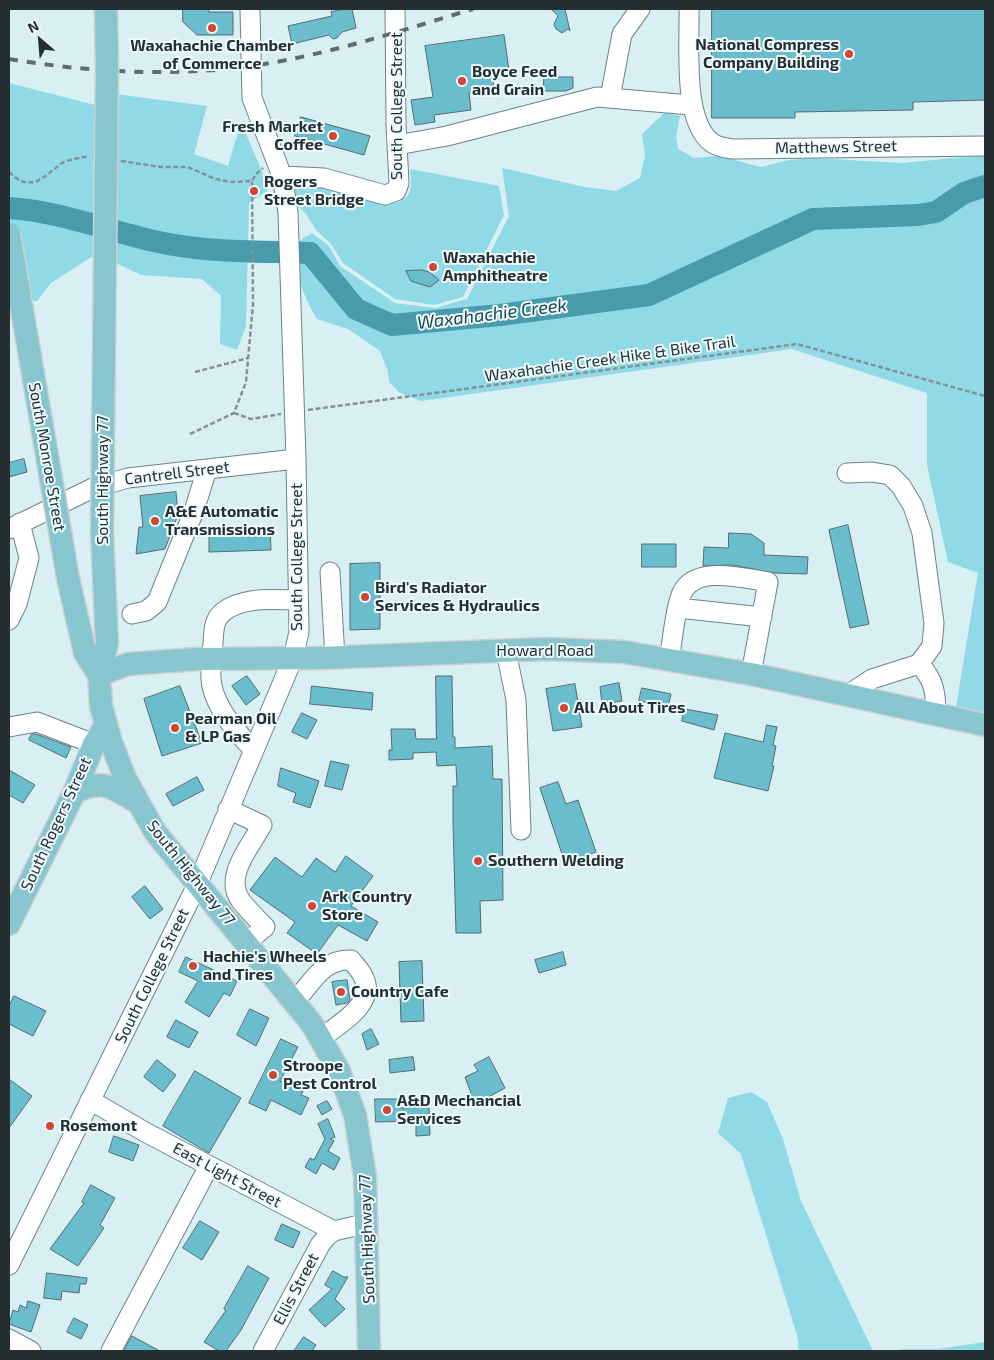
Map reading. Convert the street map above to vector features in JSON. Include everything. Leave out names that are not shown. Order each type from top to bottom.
[{"type":"main road","name":"South Highway 77","points":[[106,9],[102,534],[107,643],[99,675],[101,706],[125,778],[155,832],[295,1001],[321,1038],[339,1071],[355,1115],[364,1161],[368,1223],[369,1351]]},
{"type":"main road","name":"South Monroe Street","points":[[9,234],[68,578],[85,653],[99,675]]},
{"type":"main road","name":"Howard Road","points":[[99,675],[128,664],[212,659],[335,658],[546,649],[624,652],[751,674],[985,725]]},
{"type":"main road","name":"South Rogers Street","points":[[9,924],[14,899],[74,793],[94,744],[106,725]]},
{"type":"main road","points":[[74,793],[89,785],[106,785],[137,802]]},
{"type":"street","points":[[250,9],[244,98],[280,170]]},
{"type":"street","name":"South College Street","points":[[9,1265],[197,885],[293,658],[299,632],[296,460],[288,212],[280,170],[324,178],[385,195],[396,191],[399,183],[395,9]]},
{"type":"street","points":[[610,98],[622,34],[640,9]]},
{"type":"street","points":[[397,145],[447,136],[597,97],[691,106],[689,9]]},
{"type":"street","name":"Matthews Street","points":[[691,106],[698,123],[710,141],[716,146],[733,149],[985,146]]},
{"type":"street","name":"Cantrell Street","points":[[15,526],[93,488],[128,478],[296,460]]},
{"type":"street","points":[[132,614],[146,611],[157,602],[194,511],[207,469]]},
{"type":"street","points":[[846,696],[872,678],[919,664],[932,646],[934,610],[922,533],[913,506],[901,486],[890,475],[872,472],[847,473]]},
{"type":"street","points":[[9,620],[17,604],[29,558],[15,526]]},
{"type":"street","points":[[330,572],[335,658]]},
{"type":"street","points":[[669,659],[680,596],[686,586],[694,580],[724,576],[768,582],[751,674]]},
{"type":"street","points":[[254,750],[224,713],[211,685],[215,623],[224,611],[235,605],[248,602],[298,600]]},
{"type":"street","points":[[678,608],[762,617]]},
{"type":"street","points":[[506,651],[516,700],[521,830]]},
{"type":"street","points":[[919,664],[929,674],[934,684],[936,715]]},
{"type":"street","points":[[9,727],[37,722],[94,744]]},
{"type":"street","points":[[228,809],[262,826],[234,878],[240,900],[265,927],[246,942]]},
{"type":"street","points":[[295,1001],[322,968],[339,960],[351,960],[364,977],[365,993],[361,1007],[321,1038]]},
{"type":"street","name":"East Light Street","points":[[90,1100],[334,1232]]},
{"type":"street","points":[[111,1351],[209,1166]]},
{"type":"street","points":[[334,1232],[368,1223]]},
{"type":"street","name":"Ellis Street","points":[[263,1351],[320,1245],[327,1236],[334,1232]]},
{"type":"street","points":[[9,1340],[31,1351]]},
{"type":"path","points":[[9,172],[17,180],[30,183],[44,179],[64,162],[90,156]]},
{"type":"path","points":[[117,160],[161,167],[188,167],[215,179],[231,182],[252,181]]},
{"type":"path","points":[[190,434],[234,413],[246,382],[254,304],[252,181],[263,168],[280,170]]},
{"type":"path","name":"Waxahachie Creek Hike & Bike Trail","points":[[234,413],[252,419],[797,344],[985,396]]},
{"type":"path","points":[[195,372],[248,358]]},
{"type":"shaded area","points":[[9,83],[95,105],[101,119],[115,94],[207,106],[194,154],[228,166],[241,122],[261,169],[267,191],[249,203],[246,326],[237,350],[220,344],[221,296],[202,279],[141,275],[96,254],[51,283],[37,301],[9,302]]},
{"type":"shaded area","points":[[664,113],[680,116],[676,136],[678,149],[694,158],[719,156],[761,167],[789,160],[813,158],[902,163],[985,155],[985,726],[954,719],[978,573],[948,562],[927,465],[927,393],[792,349],[421,401],[400,393],[389,382],[388,372],[380,351],[348,329],[317,319],[303,291],[297,268],[296,257],[298,247],[305,237],[312,233],[329,246],[340,266],[395,303],[435,308],[467,299],[509,216],[502,168],[585,187],[616,191],[640,178],[645,156],[642,134]]},
{"type":"shaded area","points":[[410,169],[499,186],[504,215],[463,297],[434,305],[395,299],[343,263],[331,244],[316,230],[306,214],[292,201],[293,190],[302,183],[319,185],[389,204],[397,202],[407,197],[411,188]]},
{"type":"shaded area","points":[[751,1092],[767,1102],[783,1139],[801,1201],[873,1351],[799,1351],[797,1335],[741,1154],[718,1133],[728,1098]]},
{"type":"shaded area","points":[[985,1342],[985,1351],[892,1351],[903,1349],[938,1349]]},
{"type":"building","name":"Waxahachie Chamber of Commerce","points":[[183,9],[209,9],[209,12],[233,12],[233,35],[197,35],[183,22]]},
{"type":"building","points":[[352,9],[356,28],[342,32],[337,38],[333,39],[329,35],[292,44],[288,26],[332,16],[331,12]]},
{"type":"building","points":[[551,9],[565,9],[570,31],[568,29],[562,33],[556,29],[554,24],[558,16]]},
{"type":"building","name":"National Compress Company Building","points":[[712,9],[985,9],[985,100],[913,102],[913,110],[795,112],[795,118],[712,118]]},
{"type":"building","name":"Boyce Feed and Grain","points":[[504,35],[509,70],[492,72],[494,89],[469,93],[471,110],[434,115],[435,122],[415,125],[411,100],[433,97],[425,46]]},
{"type":"building","points":[[544,77],[573,77],[573,88],[566,91],[544,91]]},
{"type":"building","name":"Fresh Market Coffee","points":[[301,117],[370,136],[364,155],[295,136]]},
{"type":"building","points":[[422,270],[429,272],[439,280],[430,287],[411,281],[406,271]]},
{"type":"building","points":[[24,459],[27,472],[9,477],[9,463]]},
{"type":"building","name":"A&E Automatic Transmissions","points":[[176,492],[178,515],[165,549],[136,554],[139,527],[143,527],[140,496]]},
{"type":"building","points":[[848,525],[869,624],[850,628],[829,530]]},
{"type":"building","points":[[270,528],[271,550],[209,552],[209,529]]},
{"type":"building","points":[[729,533],[751,534],[764,543],[764,555],[808,557],[807,574],[774,573],[732,565],[703,566],[704,547],[728,548]]},
{"type":"building","points":[[642,544],[676,544],[676,567],[642,567]]},
{"type":"building","name":"Bird's Radiator Services & Hydraulics","points":[[380,563],[380,629],[350,630],[350,564]]},
{"type":"building","points":[[247,676],[260,694],[246,705],[232,686]]},
{"type":"building","points":[[436,676],[452,676],[453,737],[455,737],[455,748],[492,746],[493,779],[502,779],[503,900],[480,901],[481,933],[456,933],[453,786],[457,786],[456,765],[437,766],[436,752],[413,753],[413,759],[389,760],[389,750],[392,750],[391,729],[415,729],[416,739],[436,739]]},
{"type":"building","points":[[619,683],[622,701],[602,704],[600,687]]},
{"type":"building","name":"All About Tires","points":[[575,684],[582,727],[553,731],[546,689]]},
{"type":"building","name":"Pearman Oil & LP Gas","points":[[180,686],[202,743],[162,756],[144,699]]},
{"type":"building","points":[[312,686],[373,693],[372,710],[310,704]]},
{"type":"building","points":[[642,688],[671,694],[668,707],[639,701]]},
{"type":"building","points":[[685,709],[718,715],[714,730],[682,721]]},
{"type":"building","points":[[302,713],[317,720],[307,739],[292,732]]},
{"type":"building","points":[[767,725],[777,727],[773,745],[776,746],[772,766],[774,766],[768,791],[714,778],[725,733],[763,742]]},
{"type":"building","points":[[32,734],[71,747],[66,758],[29,740]]},
{"type":"building","points":[[331,761],[349,765],[342,790],[325,786]]},
{"type":"building","points":[[281,768],[319,781],[310,808],[293,802],[296,793],[278,786]]},
{"type":"building","points":[[9,770],[35,785],[23,803],[9,795]]},
{"type":"building","points":[[197,777],[204,790],[173,806],[166,794]]},
{"type":"building","points":[[558,782],[566,804],[578,800],[596,852],[565,863],[540,788]]},
{"type":"building","name":"Ark Country Store","points":[[346,856],[373,876],[351,906],[378,922],[367,941],[338,925],[317,954],[287,933],[295,922],[250,890],[275,857],[302,877],[316,858],[335,872]]},
{"type":"building","points":[[145,886],[163,909],[150,919],[132,897]]},
{"type":"building","points":[[563,952],[566,965],[539,973],[535,960]]},
{"type":"building","points":[[186,957],[237,981],[230,996],[224,993],[209,1017],[185,1002],[198,981],[179,972]]},
{"type":"building","points":[[422,961],[424,1021],[401,1022],[399,962]]},
{"type":"building","name":"Country Cafe","points":[[347,980],[350,1000],[347,1003],[336,1005],[332,982]]},
{"type":"building","points":[[14,996],[46,1011],[33,1036],[9,1024],[9,1007]]},
{"type":"building","points":[[250,1009],[269,1018],[256,1046],[237,1035]]},
{"type":"building","points":[[176,1020],[198,1032],[189,1048],[167,1037]]},
{"type":"building","points":[[371,1029],[379,1044],[367,1050],[362,1034]]},
{"type":"building","name":"Stroope Pest Control","points":[[281,1039],[298,1047],[280,1081],[303,1091],[301,1095],[309,1098],[301,1115],[271,1100],[266,1111],[249,1103]]},
{"type":"building","points":[[413,1057],[415,1070],[390,1073],[389,1060]]},
{"type":"building","points":[[489,1057],[505,1088],[474,1105],[468,1094],[471,1093],[465,1077],[478,1071],[474,1065]]},
{"type":"building","points":[[157,1060],[176,1075],[163,1092],[144,1077]]},
{"type":"building","points":[[195,1071],[241,1098],[209,1153],[163,1126]]},
{"type":"building","points":[[9,1079],[32,1096],[9,1128]]},
{"type":"building","points":[[375,1099],[399,1099],[399,1108],[429,1107],[430,1135],[416,1136],[416,1121],[376,1122]]},
{"type":"building","points":[[327,1101],[332,1109],[322,1115],[317,1106]]},
{"type":"building","points":[[328,1119],[335,1137],[330,1139],[334,1141],[328,1151],[340,1158],[334,1170],[322,1163],[316,1174],[305,1167],[310,1158],[314,1160],[325,1139],[318,1124]]},
{"type":"building","points":[[114,1136],[139,1145],[133,1161],[109,1152]]},
{"type":"building","points":[[91,1185],[115,1198],[100,1225],[104,1228],[78,1266],[50,1249],[84,1203],[82,1202]]},
{"type":"building","points":[[200,1221],[219,1232],[202,1260],[183,1248]]},
{"type":"building","points":[[282,1224],[300,1232],[293,1248],[275,1240]]},
{"type":"building","points":[[248,1266],[269,1278],[241,1330],[226,1351],[219,1351],[204,1342],[226,1310],[224,1309]]},
{"type":"building","points":[[333,1271],[348,1277],[335,1299],[345,1309],[325,1327],[309,1310],[332,1289],[325,1285]]},
{"type":"building","points":[[47,1273],[87,1278],[86,1284],[80,1284],[79,1293],[62,1291],[61,1300],[44,1298]]},
{"type":"building","points":[[28,1301],[40,1305],[31,1332],[9,1324],[13,1310],[18,1312],[20,1305],[26,1308]]},
{"type":"building","points":[[74,1318],[88,1325],[81,1339],[67,1332]]},
{"type":"building","points":[[132,1336],[160,1351],[124,1351]]},
{"type":"building","points":[[304,1337],[316,1345],[312,1351],[294,1351]]},
{"type":"waterway","name":"Waxahachie Creek","points":[[9,208],[45,213],[136,237],[193,248],[310,253],[356,309],[392,325],[500,315],[649,295],[813,219],[918,215],[936,212],[964,193],[985,186]]},
{"type":"railway","points":[[9,59],[69,67],[130,72],[191,71],[252,66],[336,49],[473,9]]},
{"type":"place","name":"Waxahachie Chamber of Commerce","points":[[212,28]]},
{"type":"place","name":"National Compress Company Building","points":[[849,54]]},
{"type":"place","name":"Boyce Feed and Grain","points":[[462,81]]},
{"type":"place","name":"Fresh Market Coffee","points":[[333,136]]},
{"type":"place","name":"Rogers Street Bridge","points":[[254,191]]},
{"type":"place","name":"Waxahachie Amphitheatre","points":[[433,267]]},
{"type":"place","name":"A&E Automatic Transmissions","points":[[155,521]]},
{"type":"place","name":"Bird's Radiator Services & Hydraulics","points":[[365,597]]},
{"type":"place","name":"All About Tires","points":[[564,708]]},
{"type":"place","name":"Pearman Oil & LP Gas","points":[[175,728]]},
{"type":"place","name":"Southern Welding","points":[[478,861]]},
{"type":"place","name":"Ark Country Store","points":[[312,906]]},
{"type":"place","name":"Hachie's Wheels and Tires","points":[[193,966]]},
{"type":"place","name":"Country Cafe","points":[[341,992]]},
{"type":"place","name":"Stroope Pest Control","points":[[273,1075]]},
{"type":"place","name":"A&D Mechancial Services","points":[[387,1110]]},
{"type":"place","name":"Rosemont","points":[[50,1126]]}]
